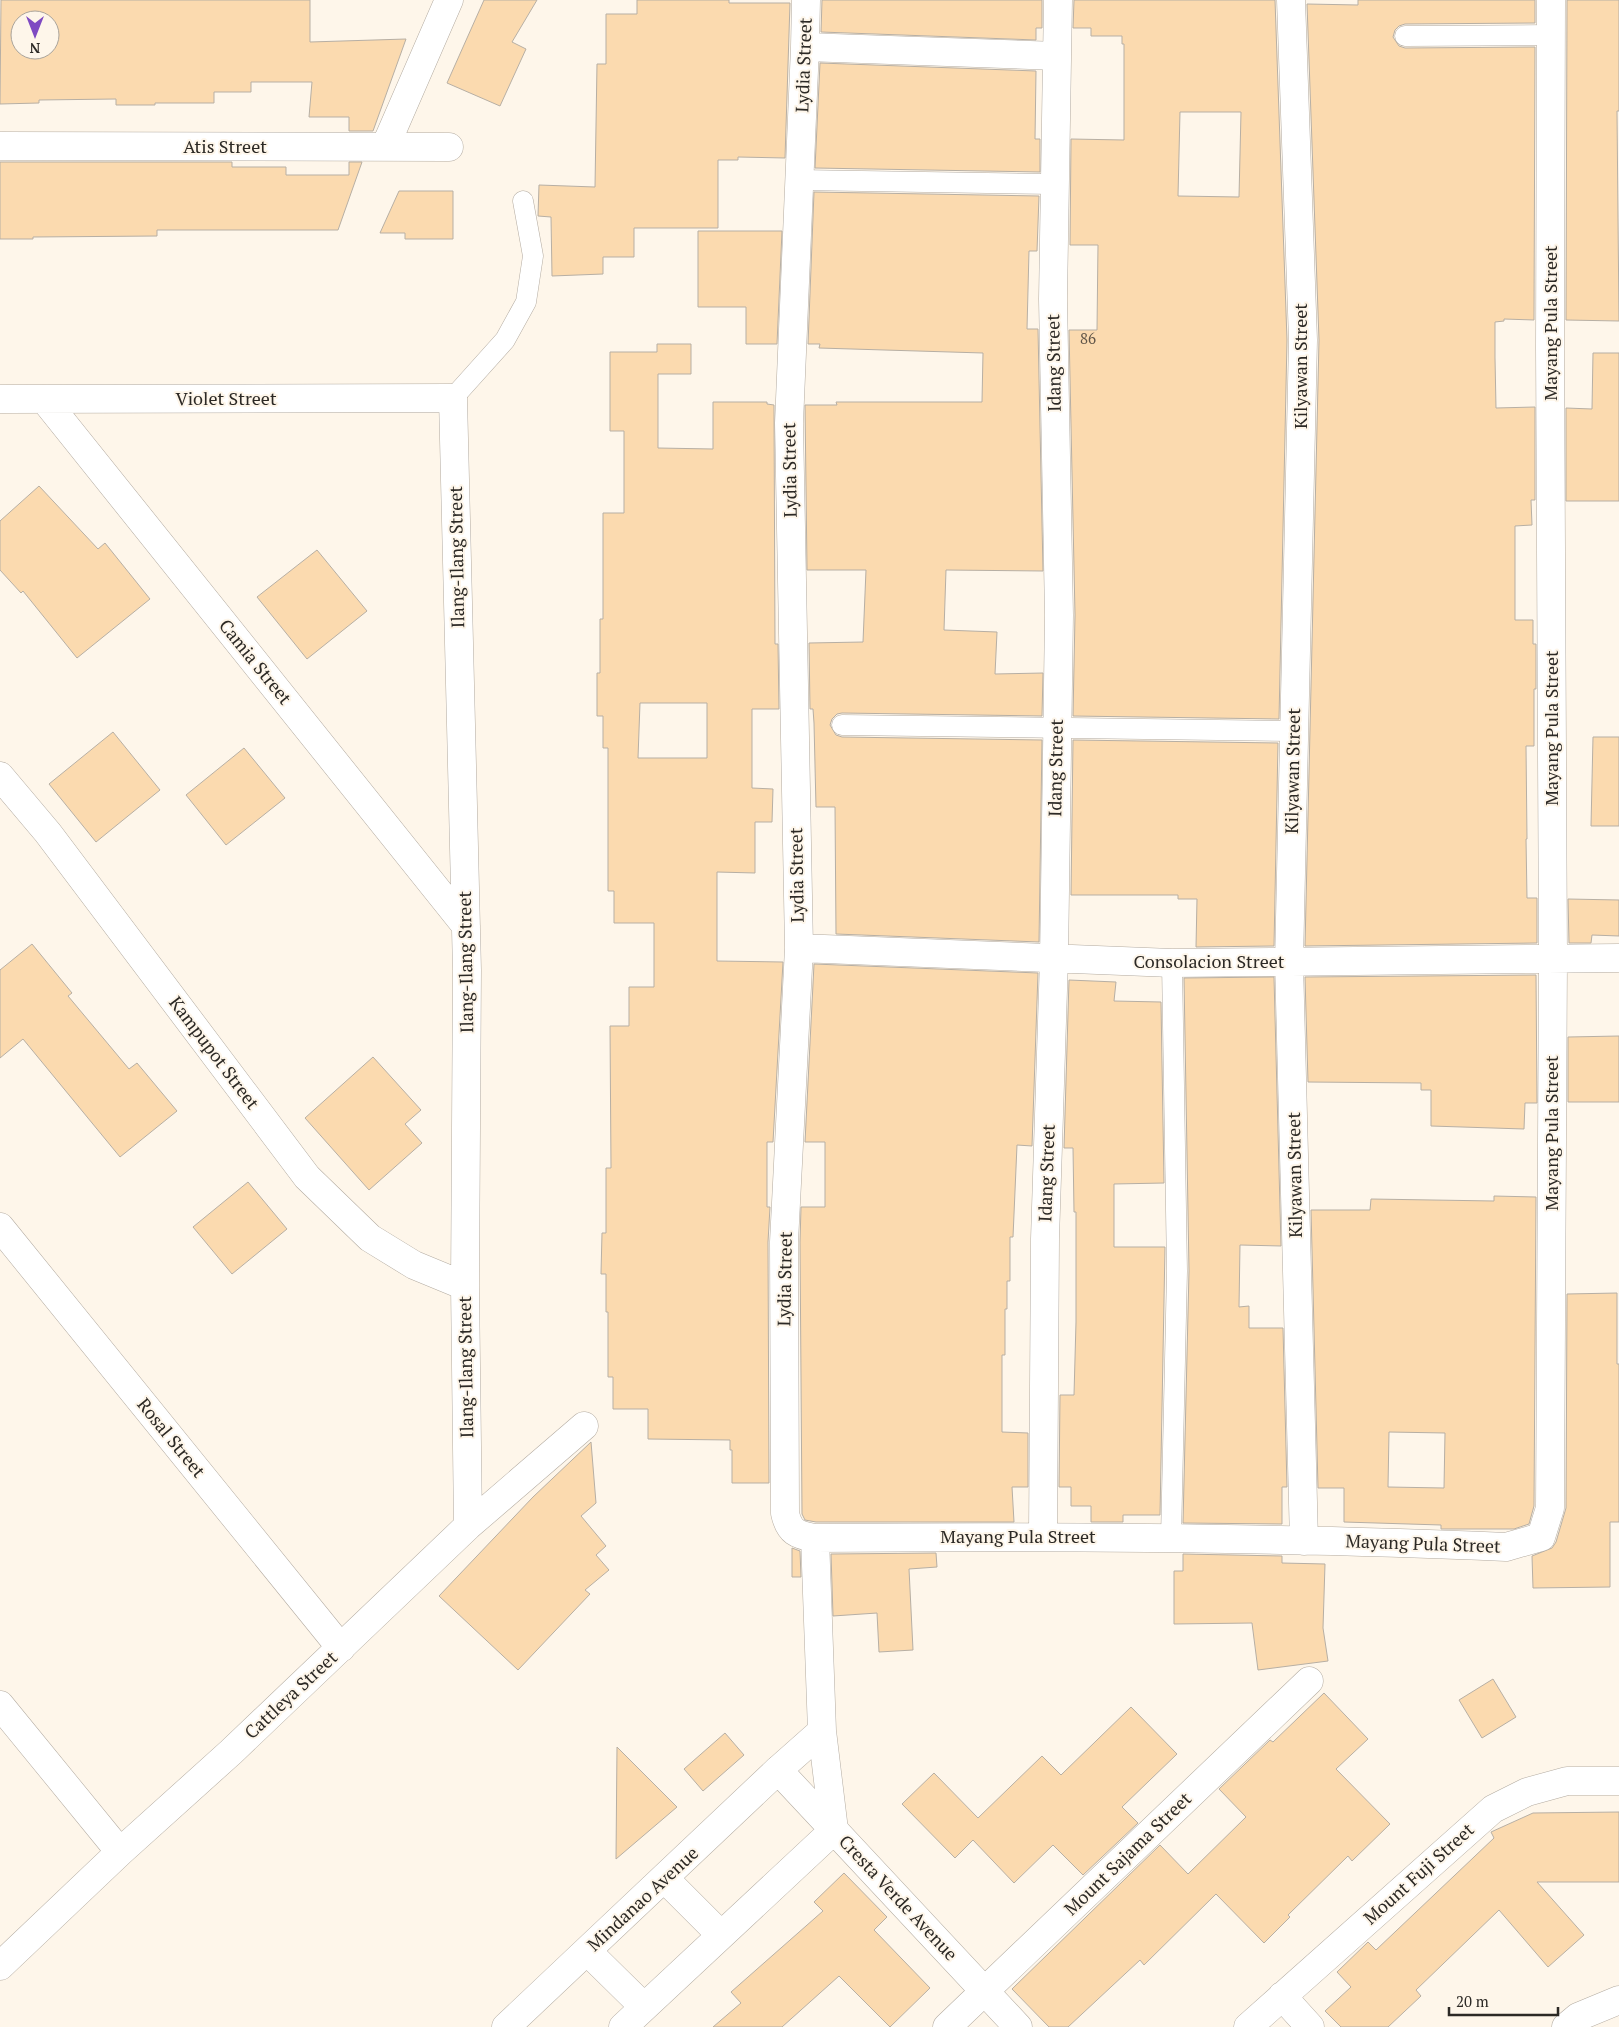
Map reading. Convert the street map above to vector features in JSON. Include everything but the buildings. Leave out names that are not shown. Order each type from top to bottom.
[{"type":"street","points":[[385,148],[449,0]]},
{"type":"street","name":"Lydia Street","points":[[806,0],[789,423],[799,948],[784,1242],[785,1513],[788,1525],[800,1536],[815,1538]]},
{"type":"street","name":"Idang Street","points":[[1043,1536],[1045,1239],[1054,959],[1057,728],[1058,615],[1053,299],[1058,0]]},
{"type":"street","name":"Kilyawan Street","points":[[1291,0],[1303,340],[1290,962],[1304,1541]]},
{"type":"street","name":"Mayang Pula Street","points":[[815,1538],[1043,1536],[1506,1547],[1541,1537],[1550,1508],[1553,959],[1550,347],[1551,0]]},
{"type":"street","points":[[805,47],[1057,56]]},
{"type":"street","name":"Atis Street","points":[[0,146],[449,148]]},
{"type":"street","name":"Violet Street","points":[[0,399],[453,398]]},
{"type":"street","name":"Ilang-Ilang Street","points":[[453,398],[466,926],[465,1286],[468,1526]]},
{"type":"street","name":"Camia Street","points":[[44,399],[466,926]]},
{"type":"street","name":"Kampupot Street","points":[[0,776],[48,833],[307,1177],[378,1243],[414,1265],[465,1286]]},
{"type":"street","name":"Consolacion Street","points":[[799,948],[1172,963],[1619,958]]},
{"type":"street","name":"Rosal Street","points":[[0,1227],[341,1648]]},
{"type":"street","name":"Cattleya Street","points":[[0,1966],[120,1852],[231,1752],[468,1526],[584,1426]]},
{"type":"street","points":[[623,2027],[834,1830],[822,1731],[815,1538]]},
{"type":"street","name":"Mount Sajama Street","points":[[947,2027],[1309,1681]]},
{"type":"street","points":[[0,1705],[120,1852]]},
{"type":"street","points":[[778,1770],[822,1731]]},
{"type":"street","name":"Cresta Verde Avenue","points":[[778,1770],[1018,2027]]},
{"type":"street","name":"Mindanao Avenue","points":[[506,2027],[665,1879],[778,1770]]},
{"type":"street","name":"Mount Fuji Street","points":[[1248,2027],[1493,1809],[1527,1792],[1567,1782],[1619,1781]]},
{"type":"street","points":[[665,1879],[721,1935]]},
{"type":"street","points":[[587,1950],[644,2007]]},
{"type":"street","points":[[1282,1996],[1310,2027]]},
{"type":"street","points":[[1566,2027],[1578,2017],[1619,2000]]},
{"type":"lane","points":[[1405,36],[1551,35]]},
{"type":"lane","points":[[800,180],[1055,184]]},
{"type":"lane","points":[[453,398],[504,340],[526,302],[533,256],[523,201]]},
{"type":"lane","points":[[842,724],[1294,731]]},
{"type":"lane","points":[[1171,1538],[1177,1271],[1172,963]]}]
